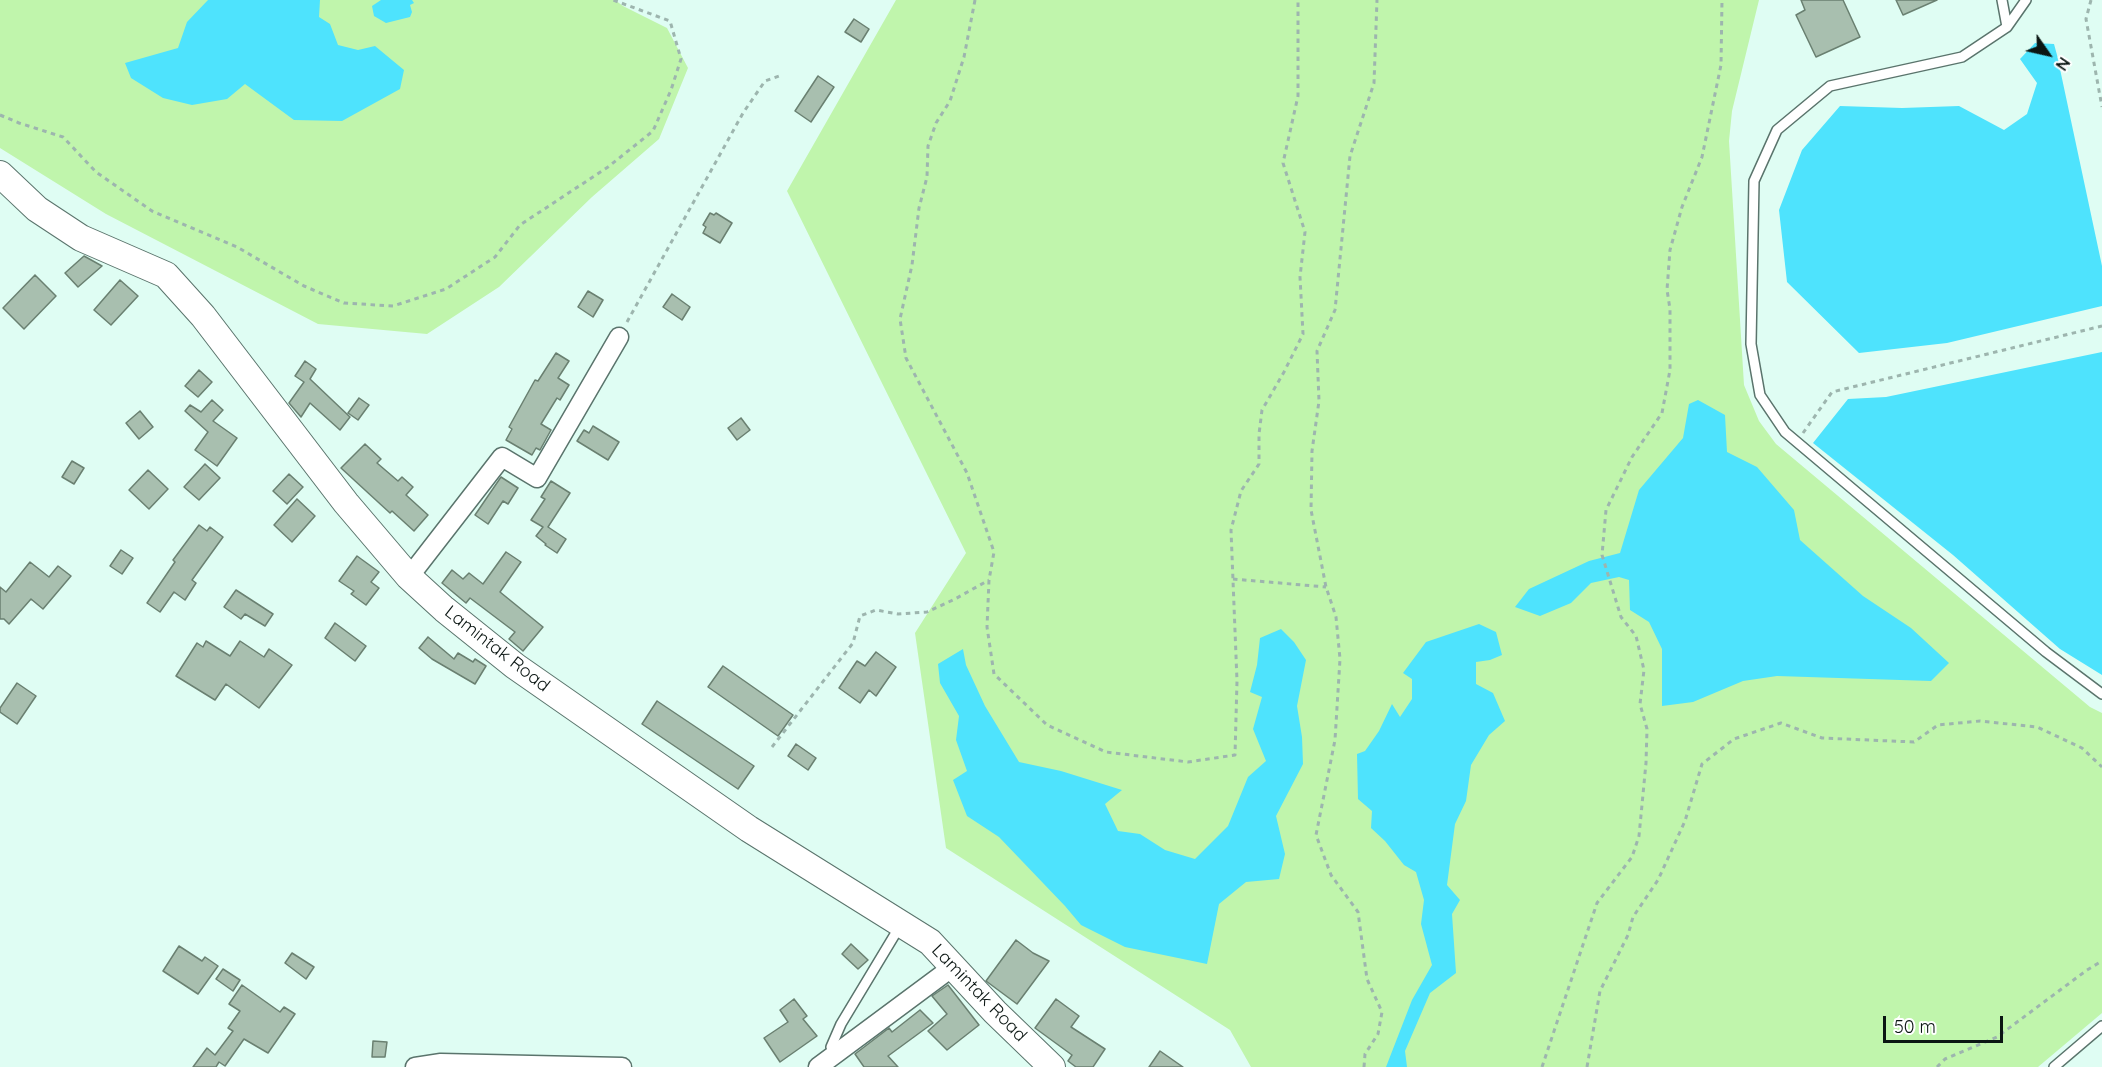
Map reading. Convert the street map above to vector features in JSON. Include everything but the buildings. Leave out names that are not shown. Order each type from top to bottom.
[{"type":"main road","name":"Lamintak Road","points":[[0,174],[37,209],[81,238],[166,275],[203,316],[346,503],[409,577],[444,609],[525,673],[749,829],[930,942],[995,1012],[1052,1067]]},
{"type":"street","points":[[409,577],[502,457],[537,478],[619,337]]},
{"type":"street","points":[[818,1067],[954,966]]},
{"type":"street","points":[[415,1067],[441,1063],[622,1067]]},
{"type":"lane","points":[[2002,0],[2007,27]]},
{"type":"lane","points":[[2026,0],[2007,27],[1962,57],[1830,86],[1777,130],[1754,181],[1751,344],[1760,395],[1785,432],[2046,652],[2102,694]]},
{"type":"lane","points":[[834,1055],[831,1047],[841,1024],[901,924]]},
{"type":"lane","points":[[2054,1067],[2102,1026]]},
{"type":"path","points":[[0,115],[63,137],[96,172],[152,211],[237,248],[304,286],[344,303],[393,306],[446,289],[495,257],[520,225],[608,167],[652,131],[672,90],[681,59],[670,21],[612,0]]},
{"type":"path","points":[[975,0],[964,57],[950,101],[936,123],[928,146],[927,177],[919,208],[912,265],[900,319],[906,358],[967,473],[994,552],[989,580],[987,627],[994,674],[1047,725],[1106,752],[1188,762],[1235,755],[1237,681],[1231,530],[1241,491],[1259,464],[1258,434],[1262,410],[1303,333],[1300,277],[1305,232],[1283,163],[1298,96],[1298,0]]},
{"type":"path","points":[[1364,1067],[1365,1054],[1378,1034],[1382,1012],[1367,979],[1358,912],[1331,875],[1316,835],[1335,740],[1340,659],[1336,616],[1326,587],[1311,510],[1312,451],[1318,401],[1317,351],[1335,310],[1350,156],[1374,84],[1377,0]]},
{"type":"path","points":[[1542,1067],[1598,903],[1632,857],[1639,836],[1646,763],[1647,729],[1640,704],[1644,670],[1636,636],[1621,616],[1602,555],[1606,510],[1632,458],[1662,413],[1670,370],[1670,309],[1667,290],[1670,250],[1682,207],[1702,157],[1719,76],[1722,0]]},
{"type":"path","points":[[2091,0],[2086,19],[2102,107]]},
{"type":"path","points":[[619,337],[743,113],[765,81],[782,75]]},
{"type":"path","points":[[1797,442],[1832,392],[2102,326]]},
{"type":"path","points":[[1233,579],[1326,587]]},
{"type":"path","points":[[772,747],[853,643],[860,616],[876,610],[898,614],[927,612],[989,580]]},
{"type":"path","points":[[1587,1067],[1600,991],[1628,935],[1633,917],[1658,880],[1685,821],[1702,764],[1734,739],[1781,723],[1822,738],[1914,742],[1938,725],[1980,721],[2037,727],[2082,748],[2102,767]]},
{"type":"path","points":[[1937,1067],[1945,1059],[1997,1037],[2102,961]]},
{"type":"green space","points":[[0,0],[615,0],[667,28],[688,68],[659,139],[592,197],[499,287],[427,334],[318,324],[106,214],[0,148]]},
{"type":"green space","points":[[896,0],[1759,0],[1732,111],[1729,141],[1744,385],[1759,421],[1776,444],[2090,707],[2102,713],[2102,1013],[2038,1067],[1251,1067],[1230,1030],[946,848],[915,633],[966,553],[787,191]]},
{"type":"water","points":[[208,0],[320,0],[319,17],[330,24],[338,45],[358,50],[375,46],[404,70],[400,89],[342,121],[294,120],[245,84],[227,99],[192,105],[163,98],[131,78],[125,63],[178,48],[187,22]]},
{"type":"water","points":[[381,0],[412,0],[414,3],[410,5],[412,12],[410,17],[386,23],[374,16],[372,6]]},
{"type":"water","points":[[2035,43],[2054,44],[2057,55],[2102,266],[2102,306],[1947,343],[1859,353],[1787,282],[1779,210],[1802,150],[1840,106],[1902,108],[1959,106],[2004,130],[2027,114],[2037,83],[2020,59]]},
{"type":"water","points":[[2102,352],[2102,675],[2060,649],[1953,555],[1813,443],[1848,399],[1886,397]]},
{"type":"water","points":[[1698,400],[1725,415],[1727,452],[1757,467],[1794,510],[1800,540],[1863,596],[1911,628],[1949,663],[1931,681],[1777,676],[1743,681],[1693,702],[1662,706],[1662,649],[1649,622],[1630,610],[1629,580],[1619,577],[1591,583],[1571,603],[1540,616],[1515,607],[1529,589],[1589,561],[1620,553],[1639,490],[1683,438],[1689,404]]},
{"type":"water","points":[[1479,624],[1496,632],[1502,655],[1476,662],[1476,684],[1493,693],[1505,721],[1489,735],[1471,765],[1466,801],[1455,824],[1447,885],[1460,900],[1452,914],[1456,973],[1430,993],[1405,1051],[1407,1067],[1386,1067],[1412,1000],[1432,965],[1421,924],[1424,900],[1416,872],[1404,865],[1371,828],[1372,811],[1358,799],[1357,754],[1365,751],[1379,731],[1392,704],[1400,717],[1412,699],[1412,679],[1403,673],[1426,642]]},
{"type":"water","points":[[1281,629],[1294,642],[1306,660],[1297,706],[1303,764],[1276,816],[1285,854],[1279,879],[1246,882],[1219,904],[1207,964],[1125,947],[1081,925],[999,837],[967,816],[953,780],[967,771],[956,740],[959,716],[940,683],[938,664],[963,649],[966,665],[985,706],[1019,762],[1061,771],[1122,790],[1105,804],[1118,831],[1140,834],[1165,850],[1195,859],[1228,826],[1248,777],[1266,761],[1253,729],[1262,697],[1250,692],[1257,665],[1260,638]]}]
